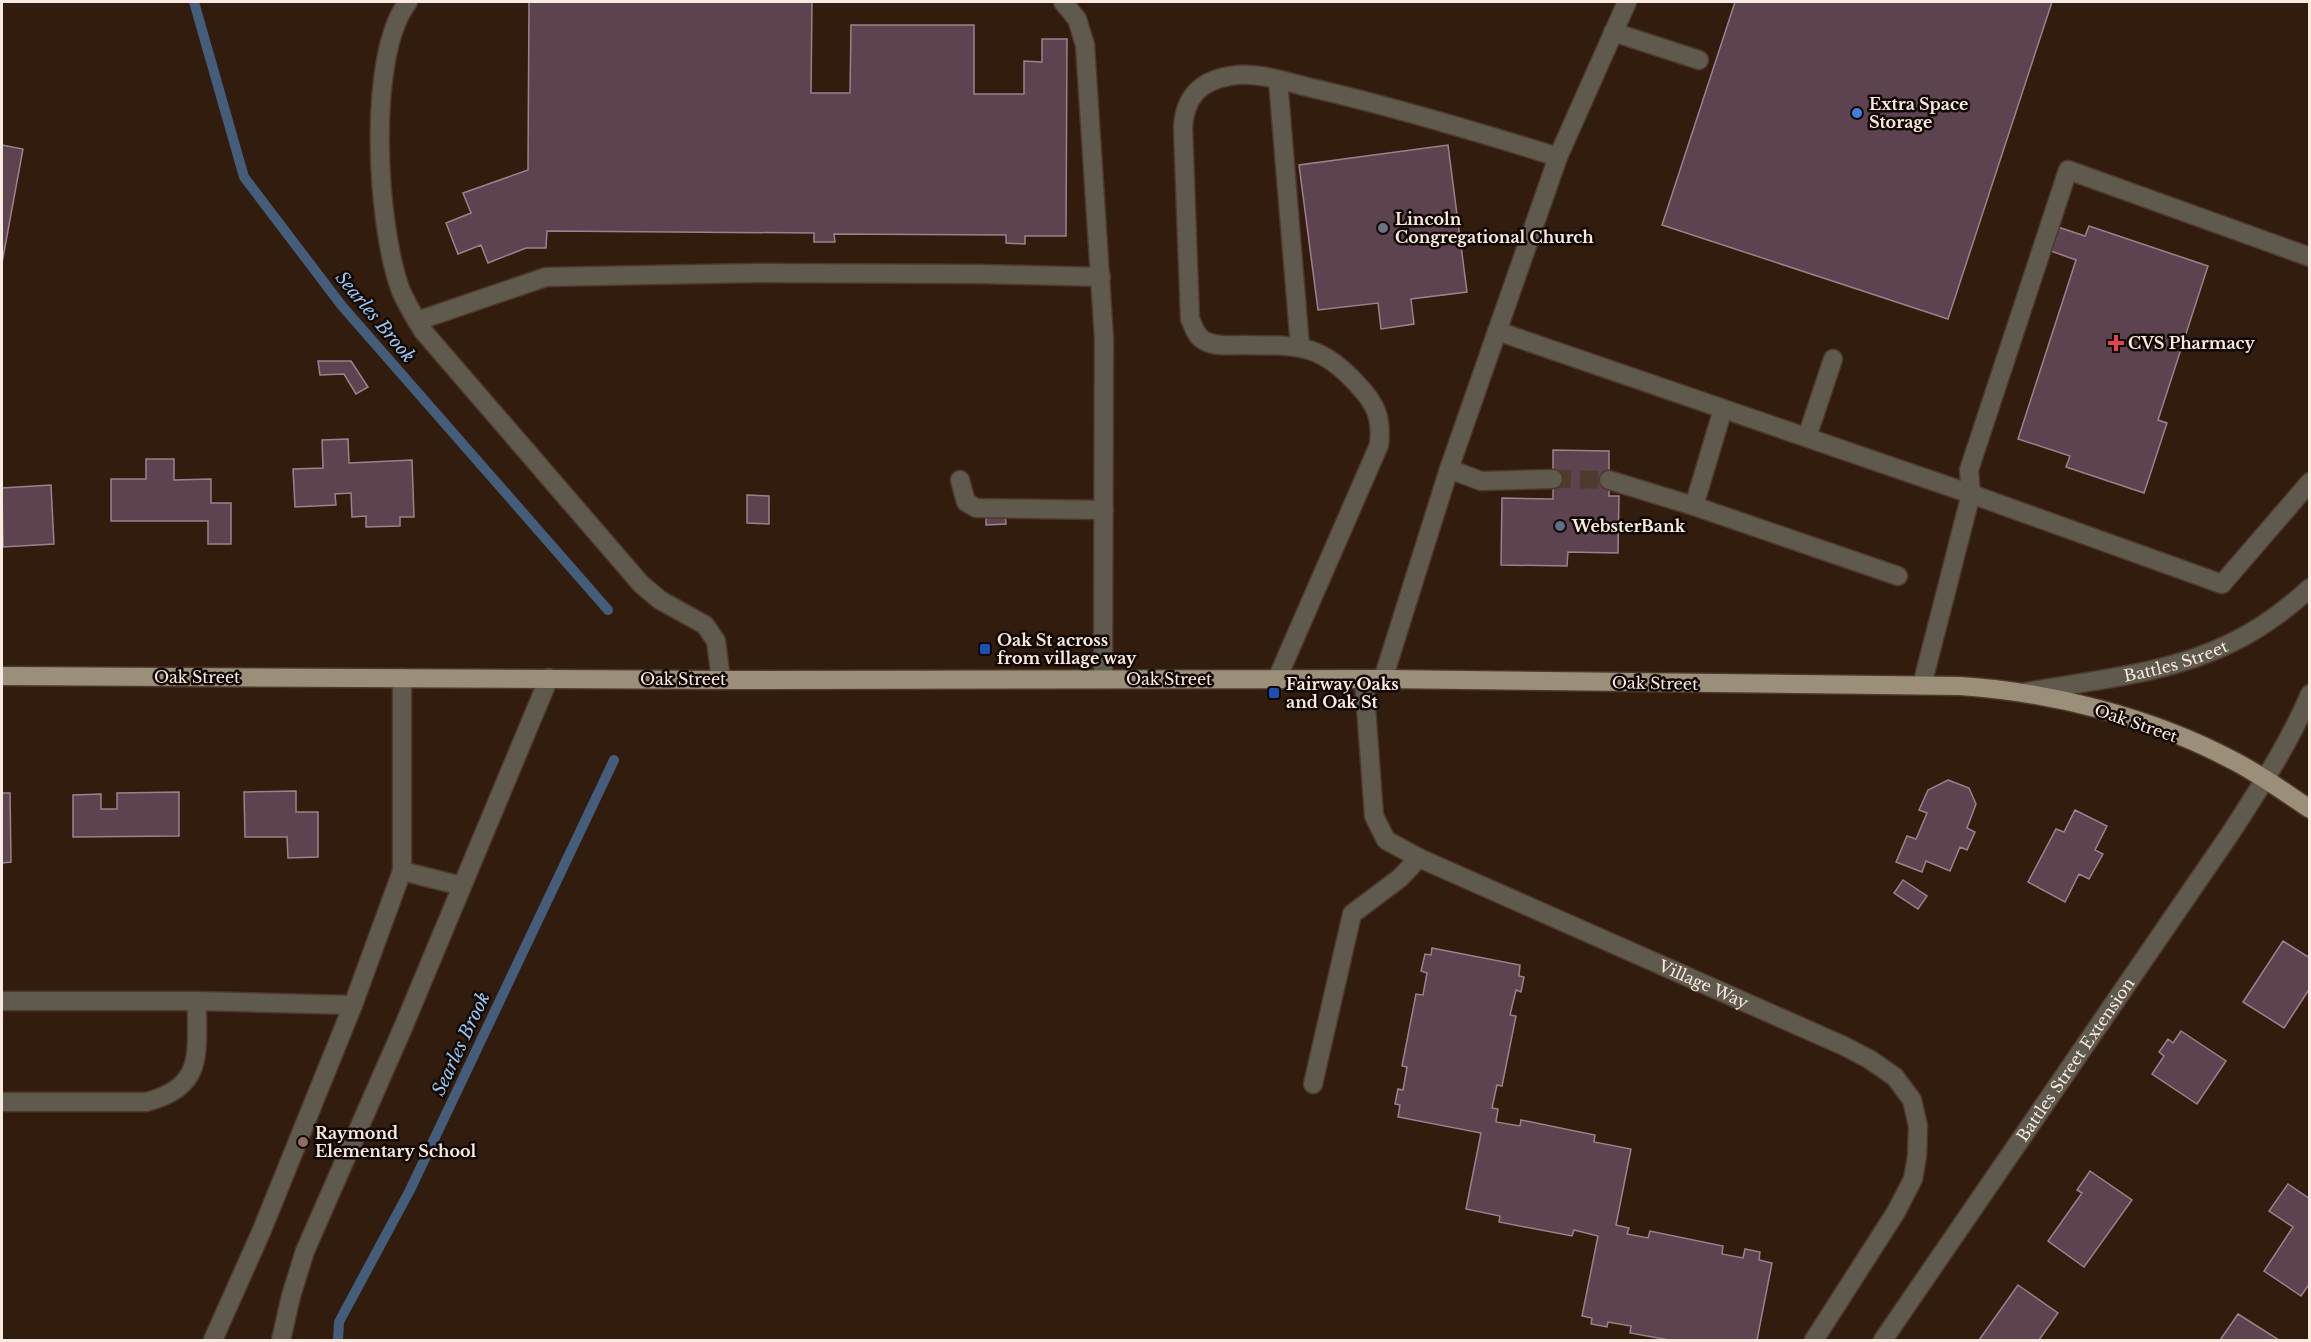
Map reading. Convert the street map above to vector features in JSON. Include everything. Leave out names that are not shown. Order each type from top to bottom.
[{"type":"main road","name":"Oak Street","points":[[2,676],[721,680],[1383,679],[1922,685],[1990,688],[2099,709],[2166,731],[2231,759],[2265,778],[2310,809]]},
{"type":"street","points":[[408,2],[394,25],[385,58],[381,110],[381,187],[388,242],[401,291],[423,331],[640,584],[660,600],[705,625],[716,640],[721,680]]},
{"type":"street","points":[[1063,2],[1077,19],[1085,45],[1101,277],[1104,339],[1103,679]]},
{"type":"street","points":[[1383,679],[1449,469],[1558,157],[1627,2]]},
{"type":"street","points":[[1613,32],[1699,60]]},
{"type":"street","points":[[1276,679],[1379,445],[1381,430],[1379,414],[1365,393],[1342,367],[1322,354],[1300,347],[1217,345],[1204,341],[1196,334],[1190,319],[1184,113],[1198,87],[1232,75],[1267,77],[1396,108],[1558,157]]},
{"type":"street","points":[[1278,80],[1300,347]]},
{"type":"street","points":[[1922,685],[1971,494],[1969,470],[2068,170],[2310,257]]},
{"type":"street","points":[[417,321],[546,277],[766,273],[1101,277]]},
{"type":"street","points":[[1497,331],[1971,494],[2222,584],[2310,482]]},
{"type":"street","points":[[1807,437],[1833,359]]},
{"type":"street","points":[[1694,506],[1723,409]]},
{"type":"street","points":[[1449,469],[1481,481],[1553,479]]},
{"type":"street","points":[[960,480],[966,502],[976,508],[1104,510]]},
{"type":"street","points":[[1609,480],[1694,506],[1898,576]]},
{"type":"street","name":"Battles Street","points":[[2025,693],[2154,669],[2199,656],[2231,643],[2282,611],[2310,588]]},
{"type":"street","points":[[213,1341],[262,1230],[353,1005],[402,871],[402,678]]},
{"type":"street","points":[[280,1341],[305,1251],[549,678]]},
{"type":"street","name":"Village Way","points":[[1364,679],[1374,816],[1386,840],[1419,858],[1844,1046],[1869,1059],[1895,1077],[1911,1100],[1918,1126],[1913,1179],[1896,1212],[1814,1341]]},
{"type":"street","points":[[2265,778],[2310,694]]},
{"type":"street","name":"Battles Street Extension","points":[[1884,1339],[2265,778]]},
{"type":"street","points":[[1313,1084],[1352,914],[1400,878],[1419,858]]},
{"type":"street","points":[[402,871],[462,886]]},
{"type":"street","points":[[2,1001],[197,1001],[353,1005]]},
{"type":"street","points":[[2,1102],[146,1102],[164,1098],[188,1080],[195,1061],[197,1001]]},
{"type":"building","points":[[529,2],[812,2],[811,93],[850,93],[851,25],[974,25],[974,94],[1024,94],[1024,61],[1042,62],[1042,39],[1067,39],[1066,236],[1025,236],[1025,244],[1006,243],[1006,235],[834,234],[835,242],[814,242],[814,233],[547,231],[546,248],[526,248],[488,263],[481,245],[458,254],[446,223],[471,213],[463,193],[528,170]]},
{"type":"building","name":"Extra Space Storage","points":[[1735,2],[2052,2],[1948,319],[1662,225]]},
{"type":"building","points":[[2,145],[23,149],[2,263]]},
{"type":"building","name":"Lincoln Congregational Church","points":[[1448,145],[1467,292],[1411,299],[1414,324],[1381,329],[1378,303],[1318,310],[1299,165]]},
{"type":"building","name":"CVS Pharmacy","points":[[2089,226],[2208,266],[2158,420],[2167,423],[2144,493],[2066,467],[2070,456],[2018,439],[2076,260],[2051,251],[2058,227],[2085,236]]},
{"type":"building","points":[[318,361],[351,361],[368,387],[356,394],[344,374],[320,375]]},
{"type":"building","points":[[348,439],[349,463],[412,460],[414,517],[400,517],[400,526],[366,527],[366,516],[352,517],[351,493],[335,494],[336,505],[295,507],[293,469],[323,468],[322,440]]},
{"type":"building","name":"WebsterBank","points":[[1553,450],[1609,451],[1609,496],[1619,496],[1618,553],[1568,552],[1567,566],[1501,565],[1502,498],[1553,499]]},
{"type":"building","points":[[146,459],[174,459],[174,480],[211,479],[211,503],[231,503],[231,544],[208,544],[208,521],[111,521],[111,479],[146,479]]},
{"type":"building","points":[[51,485],[54,544],[3,547],[2,488]]},
{"type":"building","points":[[747,495],[769,496],[769,524],[747,523]]},
{"type":"building","points":[[1005,514],[1006,524],[986,525],[986,515]]},
{"type":"building","points":[[1948,780],[1969,788],[1976,804],[1967,828],[1975,832],[1967,850],[1960,847],[1950,871],[1926,861],[1922,872],[1896,862],[1907,836],[1916,839],[1927,813],[1919,810],[1928,790]]},
{"type":"building","points":[[296,791],[296,812],[318,812],[318,857],[288,858],[287,837],[245,837],[244,792]]},
{"type":"building","points":[[179,792],[179,836],[73,837],[73,795],[101,794],[101,809],[117,809],[117,793]]},
{"type":"building","points":[[2,793],[10,793],[11,862],[2,863]]},
{"type":"building","points":[[2075,810],[2107,826],[2095,850],[2103,854],[2089,879],[2079,874],[2065,902],[2028,882],[2056,829],[2064,832]]},
{"type":"building","points":[[1903,880],[1927,896],[1918,909],[1894,893]]},
{"type":"building","points":[[2283,941],[2310,958],[2310,988],[2284,1028],[2243,1002]]},
{"type":"building","points":[[1432,948],[1520,965],[1519,976],[1524,977],[1521,992],[1516,990],[1510,1015],[1516,1016],[1502,1086],[1497,1085],[1492,1108],[1498,1109],[1496,1122],[1520,1126],[1521,1120],[1595,1135],[1594,1142],[1631,1149],[1616,1225],[1629,1228],[1627,1234],[1648,1238],[1650,1231],[1723,1246],[1722,1254],[1743,1258],[1745,1249],[1760,1252],[1759,1260],[1772,1263],[1757,1340],[1669,1340],[1630,1333],[1631,1326],[1608,1322],[1607,1327],[1591,1324],[1592,1318],[1582,1316],[1598,1236],[1574,1230],[1572,1236],[1499,1222],[1500,1216],[1466,1209],[1481,1133],[1398,1117],[1400,1105],[1395,1104],[1398,1089],[1403,1090],[1407,1067],[1402,1066],[1416,994],[1423,995],[1427,973],[1421,971],[1425,954],[1431,955]]},
{"type":"building","points":[[2181,1031],[2226,1061],[2197,1104],[2152,1074],[2164,1056],[2159,1052],[2168,1039],[2173,1043]]},
{"type":"building","points":[[2090,1171],[2132,1200],[2084,1267],[2048,1241],[2082,1193],[2077,1190]]},
{"type":"building","points":[[2288,1184],[2310,1199],[2310,1283],[2301,1296],[2264,1271],[2293,1227],[2269,1211]]},
{"type":"building","points":[[2018,1285],[2058,1313],[2039,1340],[1979,1340]]},
{"type":"building","points":[[2238,1314],[2279,1340],[2220,1340]]},
{"type":"waterway","name":"Searles Brook","points":[[194,2],[244,177],[342,306],[608,610]]},
{"type":"waterway","name":"Searles Brook","points":[[338,1340],[339,1322],[410,1190],[614,760]]},
{"type":"tunnel","points":[[1553,479],[1609,480]]},
{"type":"place","name":"Extra Space Storage","points":[[1857,113]]},
{"type":"place","name":"Lincoln Congregational Church","points":[[1383,228]]},
{"type":"place","name":"CVS Pharmacy","points":[[2116,343]]},
{"type":"place","name":"WebsterBank","points":[[1560,526]]},
{"type":"place","name":"Oak St across from village way","points":[[985,649]]},
{"type":"place","name":"Fairway Oaks and Oak St","points":[[1274,693]]},
{"type":"place","name":"Raymond Elementary School","points":[[303,1142]]}]
